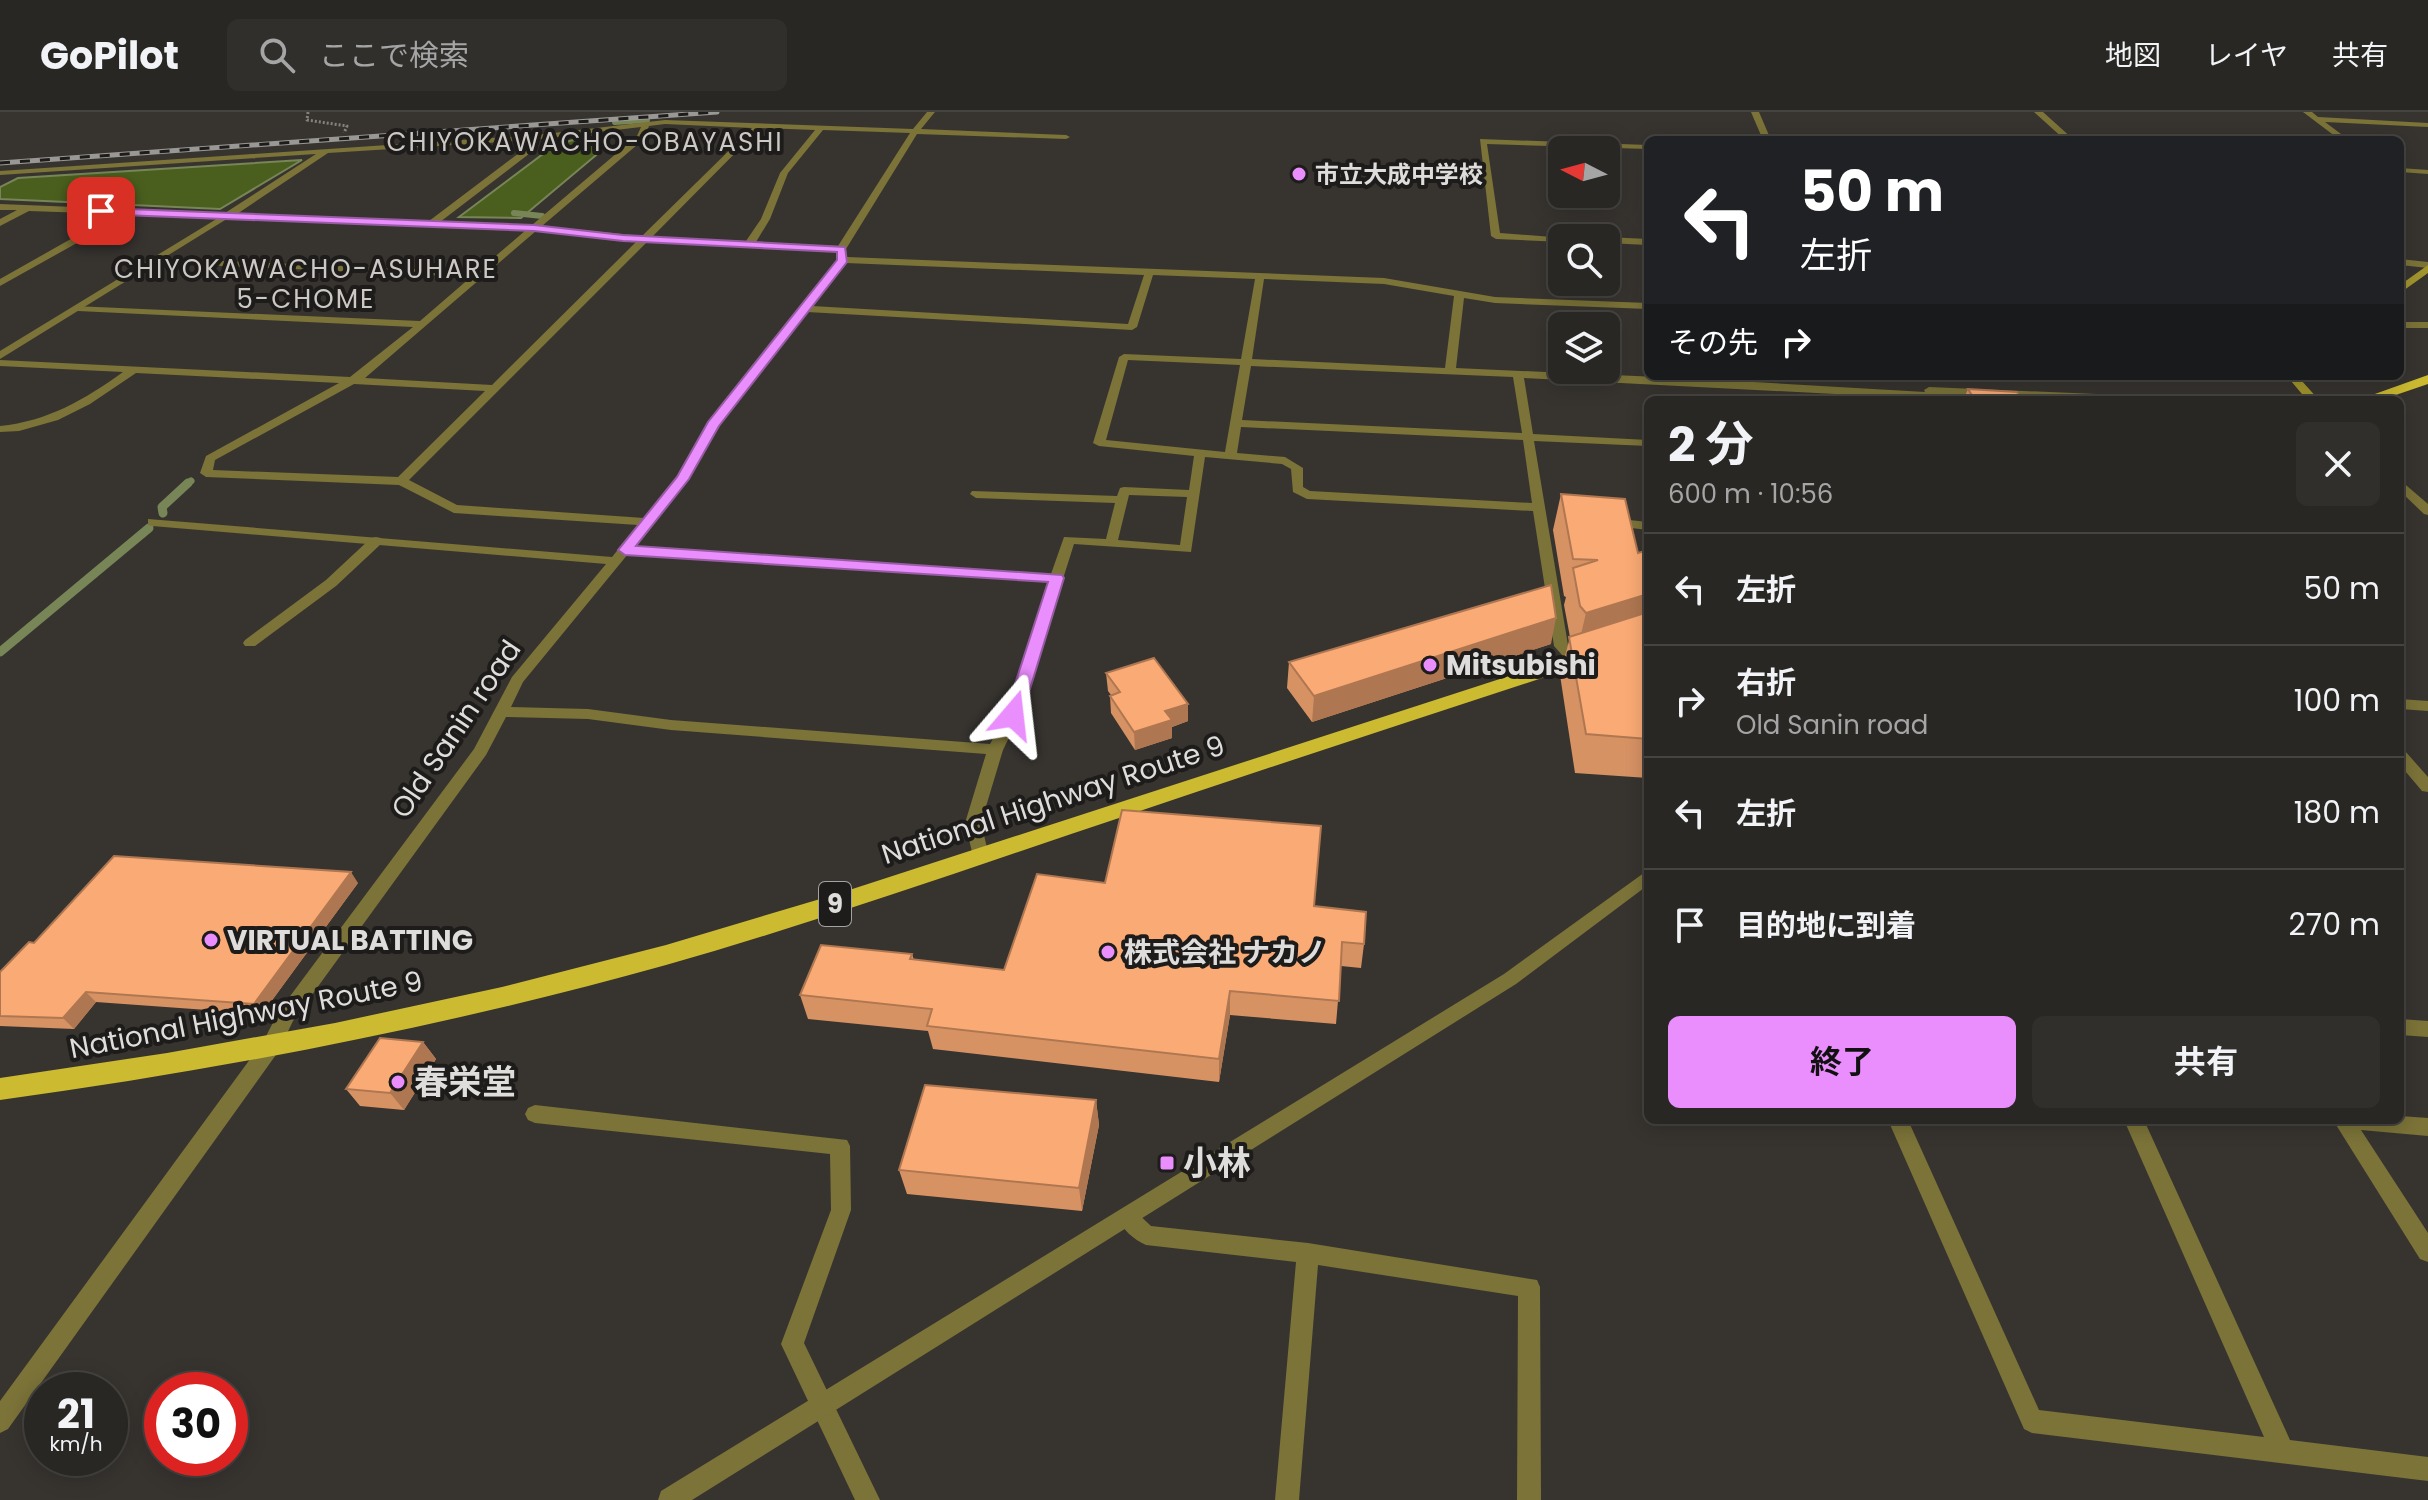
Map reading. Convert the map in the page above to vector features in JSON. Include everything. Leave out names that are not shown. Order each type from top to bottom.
[{"type":"highway","points":[[2378,396],[2428,379]]},
{"type":"highway","name":"National Highway Route 9","points":[[0,1089],[104,1075],[271,1046],[495,997],[664,955],[820,909],[1644,638]]},
{"type":"main road","points":[[2404,287],[2428,267]]},
{"type":"main road","points":[[2296,380],[2309,396]]},
{"type":"street","name":"Old Sanin road","points":[[0,1421],[271,1046],[286,1016],[481,751],[517,680],[683,479],[713,425],[806,309],[842,255],[915,131],[931,112]]},
{"type":"street","points":[[1755,112],[1765,136]]},
{"type":"street","points":[[2038,112],[2065,136]]},
{"type":"street","points":[[2307,112],[2340,136]]},
{"type":"street","points":[[2317,119],[2428,125]]},
{"type":"street","points":[[0,173],[536,137],[646,124],[759,125],[1066,137]]},
{"type":"street","points":[[646,124],[641,137],[361,376],[210,458],[206,473],[401,481],[454,509],[648,522]]},
{"type":"street","points":[[401,481],[759,125]]},
{"type":"street","points":[[747,246],[758,235],[769,214],[783,174],[821,128]]},
{"type":"street","points":[[431,224],[535,145],[536,137]]},
{"type":"street","points":[[1548,238],[1496,236],[1483,141],[1644,147]]},
{"type":"street","points":[[0,356],[226,217],[325,152]]},
{"type":"street","points":[[2404,170],[2428,172]]},
{"type":"street","points":[[0,207],[534,228],[842,255],[1149,274],[1384,281],[1459,295],[1540,303],[1644,306]]},
{"type":"street","points":[[0,223],[28,208]]},
{"type":"street","points":[[0,283],[125,212]]},
{"type":"street","points":[[1620,241],[1644,242]]},
{"type":"street","points":[[156,260],[479,275]]},
{"type":"street","points":[[2404,263],[2428,267]]},
{"type":"street","points":[[806,309],[1132,327],[1149,274]]},
{"type":"street","points":[[1230,457],[1260,277]]},
{"type":"street","points":[[1450,370],[1459,295]]},
{"type":"street","points":[[78,308],[422,324]]},
{"type":"street","points":[[2404,325],[2428,325]]},
{"type":"street","points":[[1555,517],[1538,512],[1307,495],[1297,489],[1297,468],[1285,461],[1099,443],[1124,357],[1931,395],[2014,396]]},
{"type":"street","points":[[0,363],[494,388]]},
{"type":"street","points":[[0,429],[32,426],[60,418],[132,371]]},
{"type":"street","points":[[1518,374],[1561,646],[1575,661]]},
{"type":"street","points":[[1236,423],[1644,443]]},
{"type":"street","points":[[981,856],[973,823],[995,750],[1013,715],[1069,540],[1186,549],[1200,454]]},
{"type":"street","points":[[2404,488],[2428,511]]},
{"type":"street","points":[[1111,543],[1124,491],[1195,494]]},
{"type":"street","points":[[976,494],[1121,500]]},
{"type":"street","points":[[1601,521],[1644,526]]},
{"type":"street","points":[[152,522],[376,541],[1056,578]]},
{"type":"street","points":[[250,643],[331,583],[376,541]]},
{"type":"street","points":[[2404,704],[2428,706]]},
{"type":"street","points":[[501,712],[588,714],[686,726],[995,750]]},
{"type":"street","points":[[2404,760],[2428,787]]},
{"type":"street","points":[[670,1500],[1510,979],[1644,879]]},
{"type":"street","points":[[2404,1027],[2428,1029]]},
{"type":"street","points":[[535,1114],[840,1146],[841,1210],[792,1344],[868,1500]]},
{"type":"street","points":[[1900,1124],[2032,1421],[2428,1469]]},
{"type":"street","points":[[2136,1124],[2282,1450]]},
{"type":"street","points":[[2346,1124],[2428,1252]]},
{"type":"street","points":[[2392,1124],[2428,1127]]},
{"type":"street","points":[[1127,1217],[1146,1235],[1308,1253],[1529,1287],[1529,1500]]},
{"type":"street","points":[[1287,1500],[1308,1253]]},
{"type":"path","points":[[308,112],[307,120],[347,126],[344,134]]},
{"type":"shaded area","points":[[605,138],[601,151],[521,218],[459,217],[555,145],[573,140]]},
{"type":"shaded area","points":[[302,160],[220,209],[0,199],[0,187],[18,178]]},
{"type":"building","points":[[1968,389],[2017,392],[2020,396],[1972,396]]},
{"type":"building","points":[[1561,494],[1625,499],[1638,553],[1644,551],[1644,595],[1586,613],[1580,606],[1573,568],[1598,560],[1573,559]]},
{"type":"building","points":[[1551,585],[1556,618],[1314,696],[1289,662]]},
{"type":"building","points":[[1644,613],[1644,739],[1586,734],[1569,637]]},
{"type":"building","points":[[1154,658],[1188,704],[1165,711],[1172,720],[1134,732],[1110,696],[1120,692],[1106,673]]},
{"type":"building","points":[[1122,810],[1321,826],[1314,906],[1366,912],[1364,944],[1342,942],[1339,1001],[1230,991],[1219,1059],[927,1026],[932,1009],[800,995],[821,945],[912,954],[910,959],[1004,970],[1037,874],[1105,883]]},
{"type":"building","name":"VIRTUAL BATTING","points":[[114,856],[351,872],[254,1004],[86,992],[63,1018],[0,1016],[0,972],[29,942],[34,943]]},
{"type":"building","points":[[380,1038],[423,1042],[390,1093],[346,1089]]},
{"type":"building","points":[[925,1085],[1096,1100],[1079,1188],[899,1170]]},
{"type":"waterway","points":[[615,122],[647,120]]},
{"type":"waterway","points":[[514,213],[542,216]]},
{"type":"waterway","points":[[186,485],[191,481]]},
{"type":"waterway","points":[[163,513],[162,507],[188,483]]},
{"type":"waterway","points":[[0,652],[149,528]]},
{"type":"railway","points":[[0,163],[717,112]]},
{"type":"place","name":"市立大成中学校","points":[[1299,174]]},
{"type":"place","name":"Mitsubishi","points":[[1430,665]]},
{"type":"place","name":"VIRTUAL BATTING","points":[[211,940]]},
{"type":"place","name":"株式会社 ナカノ","points":[[1108,952]]},
{"type":"place","name":"春栄堂","points":[[398,1082]]},
{"type":"place","name":"小林","points":[[1167,1163]]},
{"type":"district","name":"CHIYOKAWACHO-OBAYASHI","points":[[585,142]]},
{"type":"district","name":"CHIYOKAWACHO-ASUHARE 5-CHOME","points":[[306,284]]},
{"type":"route","points":[[101,211],[534,228],[623,238],[841,249],[843,260],[713,425],[683,479],[625,550],[1056,578],[1013,715]]}]
